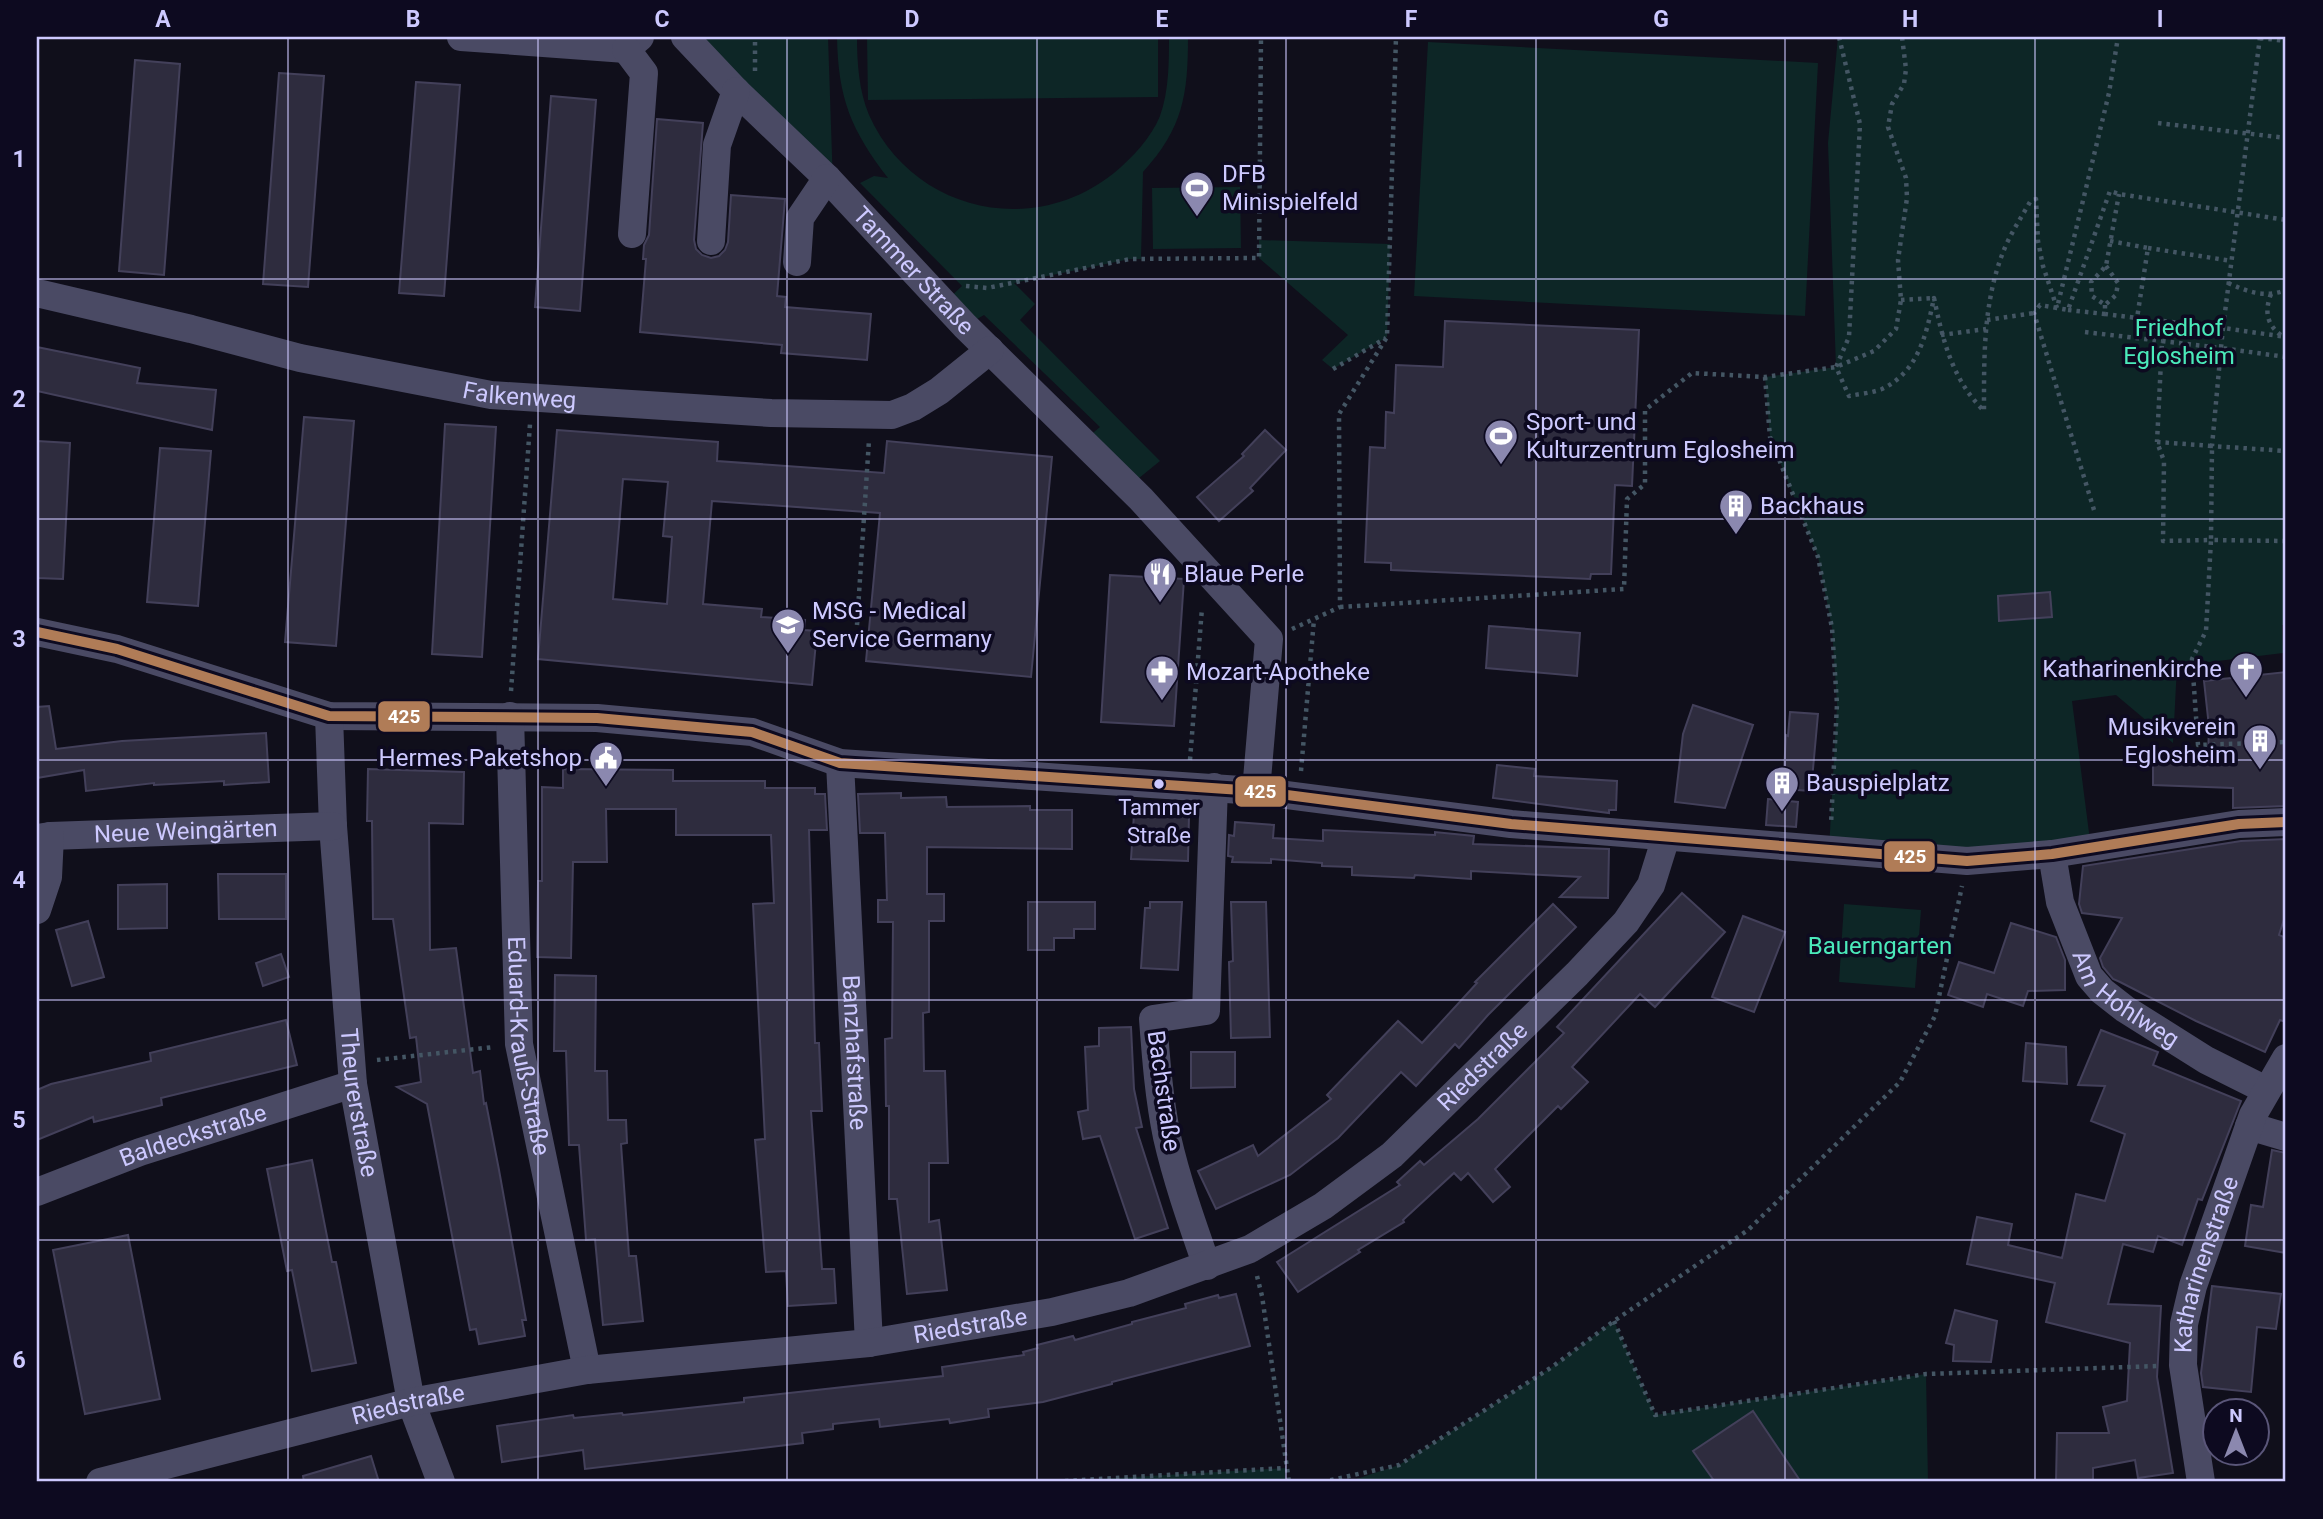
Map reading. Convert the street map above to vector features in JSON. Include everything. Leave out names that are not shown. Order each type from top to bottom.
[{"type":"street","points":[[461,37],[633,43],[644,73],[632,234]]},
{"type":"street","name":"Tammer Straße","points":[[685,37],[736,91],[827,178],[990,350],[1141,499],[1269,639]]},
{"type":"street","points":[[711,241],[717,145],[736,91]]},
{"type":"street","points":[[797,262],[800,218],[827,178]]},
{"type":"street","name":"Falkenweg","points":[[37,293],[300,358],[491,395],[771,413],[892,415],[913,407],[939,391],[990,350]]},
{"type":"street","points":[[37,632],[117,649],[329,716],[597,718],[752,732],[840,763],[1201,786],[1511,824],[1968,861],[2052,853],[2239,824],[2286,822]]},
{"type":"street","points":[[1256,791],[1269,639]]},
{"type":"street","name":"Theurerstraße","points":[[329,716],[333,826],[353,1074],[411,1402],[441,1482]]},
{"type":"street","name":"Eduard-Krauß-Straße","points":[[510,716],[519,1044],[587,1370]]},
{"type":"street","name":"Banzhafstraße","points":[[840,763],[870,1343]]},
{"type":"street","name":"Bachstraße","points":[[1201,786],[1206,1011],[1153,1019],[1157,1080],[1168,1138],[1182,1192],[1207,1266]]},
{"type":"street","name":"Neue Weingärten","points":[[44,837],[333,826]]},
{"type":"street","points":[[37,910],[48,877],[44,837]]},
{"type":"street","name":"Riedstraße","points":[[100,1482],[411,1402],[587,1370],[870,1343],[1052,1312],[1129,1293],[1207,1266],[1250,1248],[1323,1206],[1392,1155],[1577,974],[1626,922],[1651,885],[1666,837]]},
{"type":"street","name":"Am Hohlweg","points":[[2052,853],[2060,902],[2089,976],[2095,984],[2125,1009],[2206,1060],[2266,1090]]},
{"type":"street","name":"Katharinenstraße","points":[[2201,1482],[2183,1365],[2184,1324],[2193,1286],[2249,1126],[2266,1090],[2286,1058]]},
{"type":"street","name":"Baldeckstraße","points":[[37,1192],[353,1074]]},
{"type":"street","points":[[2249,1126],[2286,1137]]},
{"type":"path","points":[[944,303],[962,286],[987,288],[1130,259],[1259,258],[1261,37]]},
{"type":"path","points":[[1340,607],[1339,414],[1387,337],[1396,37]]},
{"type":"path","points":[[1839,37],[1860,124],[1849,337],[1836,367],[1849,396],[1880,390],[1903,375],[1917,358],[1934,298]]},
{"type":"path","points":[[1269,639],[1340,607],[1624,589],[1627,499],[1645,484],[1645,411],[1692,373],[1765,377],[1836,367],[1874,351],[1896,329],[1901,300],[1898,260],[1907,198],[1906,178],[1888,127],[1892,104],[1904,84],[1906,69],[1902,37]]},
{"type":"path","points":[[2057,308],[2109,93],[2118,37]]},
{"type":"path","points":[[2286,41],[2260,38],[2221,348],[2213,446],[2206,631],[2192,659],[2198,745],[2286,742]]},
{"type":"path","points":[[2158,122],[2286,138]]},
{"type":"path","points":[[2068,310],[2110,191],[2286,220]]},
{"type":"path","points":[[2105,305],[2092,296],[2091,282],[2106,266],[2119,194]]},
{"type":"path","points":[[1934,298],[1941,335],[1959,378],[1969,396],[1984,411],[1986,329],[1993,283],[2006,246],[2030,202],[2036,199],[2038,241],[2057,308]]},
{"type":"path","points":[[2110,241],[2232,261]]},
{"type":"path","points":[[2137,318],[2148,248]]},
{"type":"path","points":[[2105,314],[2105,305],[2116,295],[2118,283],[2106,266]]},
{"type":"path","points":[[2228,283],[2244,290],[2270,294],[2286,290]]},
{"type":"path","points":[[2270,294],[2267,319],[2270,326],[2284,336]]},
{"type":"path","points":[[1901,300],[1934,298]]},
{"type":"path","points":[[1987,320],[2034,313],[2040,305],[2284,336]]},
{"type":"path","points":[[2034,313],[2094,510]]},
{"type":"path","points":[[1941,335],[1986,329]]},
{"type":"path","points":[[2085,332],[2286,357]]},
{"type":"path","points":[[1332,369],[1387,337]]},
{"type":"path","points":[[2162,341],[2157,442],[2164,461],[2163,541],[2286,541]]},
{"type":"path","points":[[1765,377],[1770,437],[1818,556],[1832,628],[1837,704],[1829,850]]},
{"type":"path","points":[[510,716],[531,398]]},
{"type":"path","points":[[857,625],[871,415]]},
{"type":"path","points":[[2157,442],[2286,451]]},
{"type":"path","points":[[1201,786],[1205,570]]},
{"type":"path","points":[[1299,796],[1314,619]]},
{"type":"path","points":[[1322,1482],[1399,1465],[1552,1367],[1614,1321],[1748,1230],[1900,1082],[1934,1016],[1968,861]]},
{"type":"path","points":[[353,1074],[519,1044]]},
{"type":"path","points":[[1250,1248],[1262,1296],[1289,1482]]},
{"type":"path","points":[[1614,1321],[1655,1415],[1926,1374],[2183,1365]]},
{"type":"path","points":[[1048,1482],[1286,1468]]},
{"type":"green space","points":[[685,37],[828,37],[833,185]]},
{"type":"green space","points":[[837,37],[857,37],[859,77],[869,115],[889,148],[914,174],[944,193],[977,205],[1012,209],[1047,205],[1082,193],[1128,161],[1146,140],[1160,116],[1167,87],[1169,37],[1188,37],[1187,76],[1175,125],[1143,172],[1141,259],[1014,283],[1035,304],[1020,320],[1160,461],[1128,487],[1082,442],[1100,427],[984,315],[965,326],[944,303],[962,286],[860,183],[874,176],[888,178],[875,161],[849,112],[840,78]]},
{"type":"green space","points":[[867,37],[1158,37],[1158,97],[868,100]]},
{"type":"green space","name":"Friedhof Eglosheim","points":[[1838,37],[2286,37],[2286,625],[2282,625],[2283,653],[2177,666],[2173,743],[2116,695],[2072,701],[2091,848],[1829,850],[1837,704],[1832,628],[1818,557],[1770,437],[1765,377],[1836,367],[1828,143]]},
{"type":"green space","points":[[1428,42],[1818,63],[1805,316],[1414,296]]},
{"type":"green space","name":"DFB Minispielfeld","points":[[1240,187],[1241,248],[1153,249],[1152,188]]},
{"type":"green space","points":[[1259,240],[1390,244],[1387,337],[1333,369],[1322,360],[1348,335],[1259,258]]},
{"type":"green space","name":"Bauerngarten","points":[[1844,904],[1921,910],[1915,988],[1839,982]]},
{"type":"green space","points":[[1614,1321],[1655,1415],[1926,1374],[1928,1482],[1347,1482],[1399,1465],[1552,1367]]},
{"type":"green space","points":[[1286,1468],[1285,1482],[1048,1482]]},
{"type":"building","points":[[135,60],[180,64],[164,275],[119,271]]},
{"type":"building","points":[[279,73],[324,76],[308,287],[263,284]]},
{"type":"building","points":[[416,82],[460,85],[444,296],[399,293]]},
{"type":"building","points":[[551,96],[596,100],[580,311],[535,307]]},
{"type":"building","points":[[657,119],[703,123],[694,240],[696,249],[711,258],[719,256],[725,250],[728,242],[731,195],[785,199],[777,296],[786,297],[785,307],[871,314],[867,360],[781,353],[782,345],[640,332],[646,259],[643,259],[644,245],[649,235]]},
{"type":"building","name":"Sport- und Kulturzentrum Eglosheim","points":[[1445,321],[1639,330],[1632,486],[1615,485],[1611,574],[1591,574],[1590,579],[1391,570],[1391,563],[1365,562],[1370,447],[1385,448],[1386,412],[1394,413],[1396,365],[1443,367]]},
{"type":"building","points":[[37,347],[140,368],[137,383],[216,390],[212,430],[37,391]]},
{"type":"building","points":[[304,417],[354,421],[336,646],[285,642]]},
{"type":"building","points":[[445,424],[496,427],[482,657],[432,654]]},
{"type":"building","points":[[557,430],[718,442],[717,461],[884,473],[887,441],[1052,457],[1031,677],[866,661],[880,513],[712,501],[703,604],[762,609],[761,617],[805,620],[804,630],[817,631],[812,685],[538,659]],"holes":[[[623,479],[668,482],[663,536],[672,537],[667,604],[613,599]]]},
{"type":"building","points":[[1265,430],[1286,450],[1250,488],[1253,491],[1219,521],[1197,497],[1244,456],[1242,454]]},
{"type":"building","points":[[37,441],[70,443],[63,579],[37,578]]},
{"type":"building","points":[[160,448],[211,451],[198,606],[147,602]]},
{"type":"building","points":[[1110,575],[1184,579],[1174,726],[1101,722]]},
{"type":"building","points":[[2050,592],[2052,617],[1999,621],[1998,596]]},
{"type":"building","points":[[1489,626],[1580,633],[1577,676],[1486,668]]},
{"type":"building","points":[[2286,672],[2286,806],[2233,808],[2233,788],[2153,785],[2153,756],[2208,756],[2209,727],[2204,681]]},
{"type":"building","points":[[1693,705],[1753,725],[1725,808],[1675,802],[1683,734]]},
{"type":"building","points":[[49,706],[56,749],[122,741],[266,733],[269,782],[224,785],[224,781],[154,783],[86,791],[84,770],[37,778],[37,707]]},
{"type":"building","points":[[1790,712],[1818,714],[1811,791],[1783,789]]},
{"type":"building","points":[[1497,765],[1535,769],[1534,776],[1617,781],[1616,810],[1609,810],[1609,813],[1493,798]]},
{"type":"building","points":[[368,769],[464,772],[463,824],[429,823],[430,950],[456,948],[473,1073],[480,1071],[526,1320],[522,1320],[525,1336],[479,1344],[476,1329],[470,1330],[427,1104],[397,1087],[421,1082],[416,1037],[410,1038],[393,919],[373,919],[372,821],[367,821]]},
{"type":"building","points":[[563,769],[673,770],[673,781],[765,781],[765,788],[815,788],[815,794],[825,794],[827,830],[809,830],[815,1043],[819,1043],[822,1111],[811,1111],[822,1269],[834,1269],[836,1303],[788,1306],[786,1271],[766,1272],[755,1140],[765,1139],[753,904],[774,903],[771,835],[676,835],[676,809],[606,809],[607,862],[573,862],[571,958],[537,957],[538,881],[542,881],[542,787],[563,788]]},
{"type":"building","points":[[901,793],[901,798],[946,797],[947,807],[1030,806],[1030,810],[1072,810],[1072,849],[927,847],[927,894],[944,894],[944,921],[929,921],[929,1012],[923,1013],[924,1071],[945,1071],[948,1163],[929,1163],[929,1222],[939,1220],[947,1290],[907,1294],[897,1199],[889,1199],[889,1106],[886,1106],[885,1039],[892,1038],[893,922],[878,922],[878,900],[887,900],[885,833],[860,833],[858,794]]},
{"type":"building","name":"Bauspielplatz","points":[[1768,799],[1798,802],[1796,827],[1766,825]]},
{"type":"building","points":[[1134,814],[1189,815],[1188,861],[1131,859]]},
{"type":"building","points":[[1235,822],[1274,825],[1273,838],[1323,841],[1323,830],[1435,835],[1435,832],[1474,836],[1473,844],[1609,849],[1608,898],[1560,897],[1580,877],[1471,871],[1471,879],[1415,875],[1414,878],[1352,875],[1352,867],[1322,866],[1322,863],[1271,859],[1271,863],[1232,862],[1233,857],[1228,856],[1229,835],[1234,836]]},
{"type":"building","points":[[2286,839],[2286,913],[2279,935],[2286,938],[2286,1022],[2280,1020],[2265,1052],[2113,979],[2103,967],[2100,958],[2122,918],[2082,913],[2079,904],[2083,866],[2241,841]]},
{"type":"building","points":[[218,874],[286,874],[286,919],[219,919]]},
{"type":"building","points":[[167,884],[167,928],[118,929],[118,885]]},
{"type":"building","points":[[1682,893],[1725,932],[1655,1007],[1640,994],[1572,1067],[1588,1082],[1561,1109],[1558,1106],[1495,1169],[1510,1187],[1493,1202],[1468,1173],[1461,1180],[1454,1173],[1403,1220],[1404,1222],[1298,1292],[1277,1262],[1400,1185],[1397,1182],[1420,1161],[1424,1165],[1478,1119],[1564,1033],[1557,1027]]},
{"type":"building","points":[[1028,902],[1095,902],[1095,929],[1074,929],[1074,938],[1054,938],[1054,950],[1028,950]]},
{"type":"building","points":[[1150,902],[1182,902],[1178,970],[1141,968],[1145,908],[1150,908]]},
{"type":"building","points":[[1231,902],[1266,902],[1270,1037],[1231,1038]]},
{"type":"building","points":[[1553,904],[1576,927],[1459,1048],[1455,1044],[1416,1086],[1401,1072],[1338,1138],[1290,1175],[1216,1209],[1198,1171],[1253,1145],[1258,1156],[1331,1099],[1327,1095],[1398,1021],[1422,1043],[1477,983],[1475,982]]},
{"type":"building","points":[[1743,916],[1785,932],[1754,1012],[1712,997]]},
{"type":"building","points":[[88,921],[104,977],[72,986],[56,930]]},
{"type":"building","points":[[2011,923],[2056,937],[2065,960],[2065,990],[2028,991],[2023,1006],[1987,994],[1983,1007],[1948,995],[1959,962],[1994,973]]},
{"type":"building","points":[[281,954],[289,977],[263,986],[256,963]]},
{"type":"building","points":[[555,975],[596,976],[595,1071],[607,1071],[608,1120],[626,1120],[627,1143],[621,1144],[629,1256],[636,1256],[643,1321],[603,1325],[595,1239],[586,1240],[579,1145],[569,1145],[566,1051],[554,1051]]},
{"type":"building","points":[[286,1020],[297,1065],[161,1098],[162,1105],[94,1122],[93,1117],[37,1140],[37,1090],[51,1084],[151,1061],[150,1053]]},
{"type":"building","points":[[1131,1027],[1134,1089],[1142,1127],[1136,1128],[1168,1228],[1135,1239],[1100,1136],[1083,1139],[1078,1112],[1088,1110],[1085,1047],[1099,1046],[1099,1028]]},
{"type":"building","points":[[2101,1030],[2158,1052],[2153,1065],[2241,1101],[2202,1200],[2198,1199],[2182,1245],[2158,1236],[2153,1252],[2123,1244],[2108,1304],[2161,1306],[2157,1377],[2173,1473],[2138,1478],[2135,1460],[2093,1468],[2093,1482],[2056,1482],[2057,1433],[2109,1433],[2103,1407],[2127,1401],[2130,1343],[2046,1322],[2055,1283],[1967,1264],[1977,1217],[2012,1224],[2008,1245],[2062,1258],[2076,1194],[2105,1201],[2125,1134],[2091,1121],[2105,1086],[2078,1085]]},
{"type":"building","points":[[2026,1043],[2066,1047],[2067,1084],[2023,1081]]},
{"type":"building","points":[[1191,1052],[1235,1052],[1235,1087],[1191,1088]]},
{"type":"building","points":[[2272,1150],[2286,1153],[2286,1253],[2245,1246],[2251,1205],[2263,1207]]},
{"type":"building","points":[[312,1160],[356,1363],[312,1371],[292,1270],[287,1271],[267,1169]]},
{"type":"building","points":[[128,1235],[160,1399],[85,1414],[53,1250]]},
{"type":"building","points":[[2212,1286],[2281,1294],[2276,1329],[2257,1327],[2251,1392],[2203,1387],[2201,1373]]},
{"type":"building","points":[[1236,1294],[1250,1346],[1043,1402],[988,1409],[989,1417],[950,1423],[949,1419],[880,1427],[879,1419],[833,1424],[833,1429],[802,1433],[803,1443],[585,1469],[583,1450],[502,1462],[497,1426],[573,1415],[574,1418],[623,1415],[744,1402],[744,1398],[943,1376],[942,1367],[1024,1355],[1023,1352],[1038,1348],[1037,1345],[1073,1336],[1075,1340],[1186,1308],[1185,1304],[1218,1295],[1219,1298]]},
{"type":"building","points":[[1955,1310],[1997,1321],[1991,1362],[1953,1361],[1954,1345],[1946,1343]]},
{"type":"building","points":[[1753,1411],[1801,1482],[1715,1482],[1693,1451]]},
{"type":"building","points":[[371,1456],[379,1482],[304,1482],[303,1476]]},
{"type":"transit line","name":"425","points":[[37,632],[117,649],[329,716],[597,718],[752,732],[840,763],[1256,791],[1511,824],[1967,861],[2052,854],[2239,824],[2286,822]]},
{"type":"place","name":"DFB Minispielfeld","points":[[1197,218]]},
{"type":"place","name":"Sport- und Kulturzentrum Eglosheim","points":[[1501,466]]},
{"type":"place","name":"Backhaus","points":[[1736,536]]},
{"type":"place","name":"Blaue Perle","points":[[1160,604]]},
{"type":"place","name":"MSG - Medical Service Germany","points":[[788,655]]},
{"type":"place","name":"Katharinenkirche","points":[[2246,699]]},
{"type":"place","name":"Mozart-Apotheke","points":[[1162,702]]},
{"type":"place","name":"Musikverein Eglosheim","points":[[2260,771]]},
{"type":"place","name":"Tammer Straße","points":[[1159,784]]},
{"type":"place","name":"Hermes Paketshop","points":[[606,788]]},
{"type":"place","name":"Bauspielplatz","points":[[1782,813]]}]
